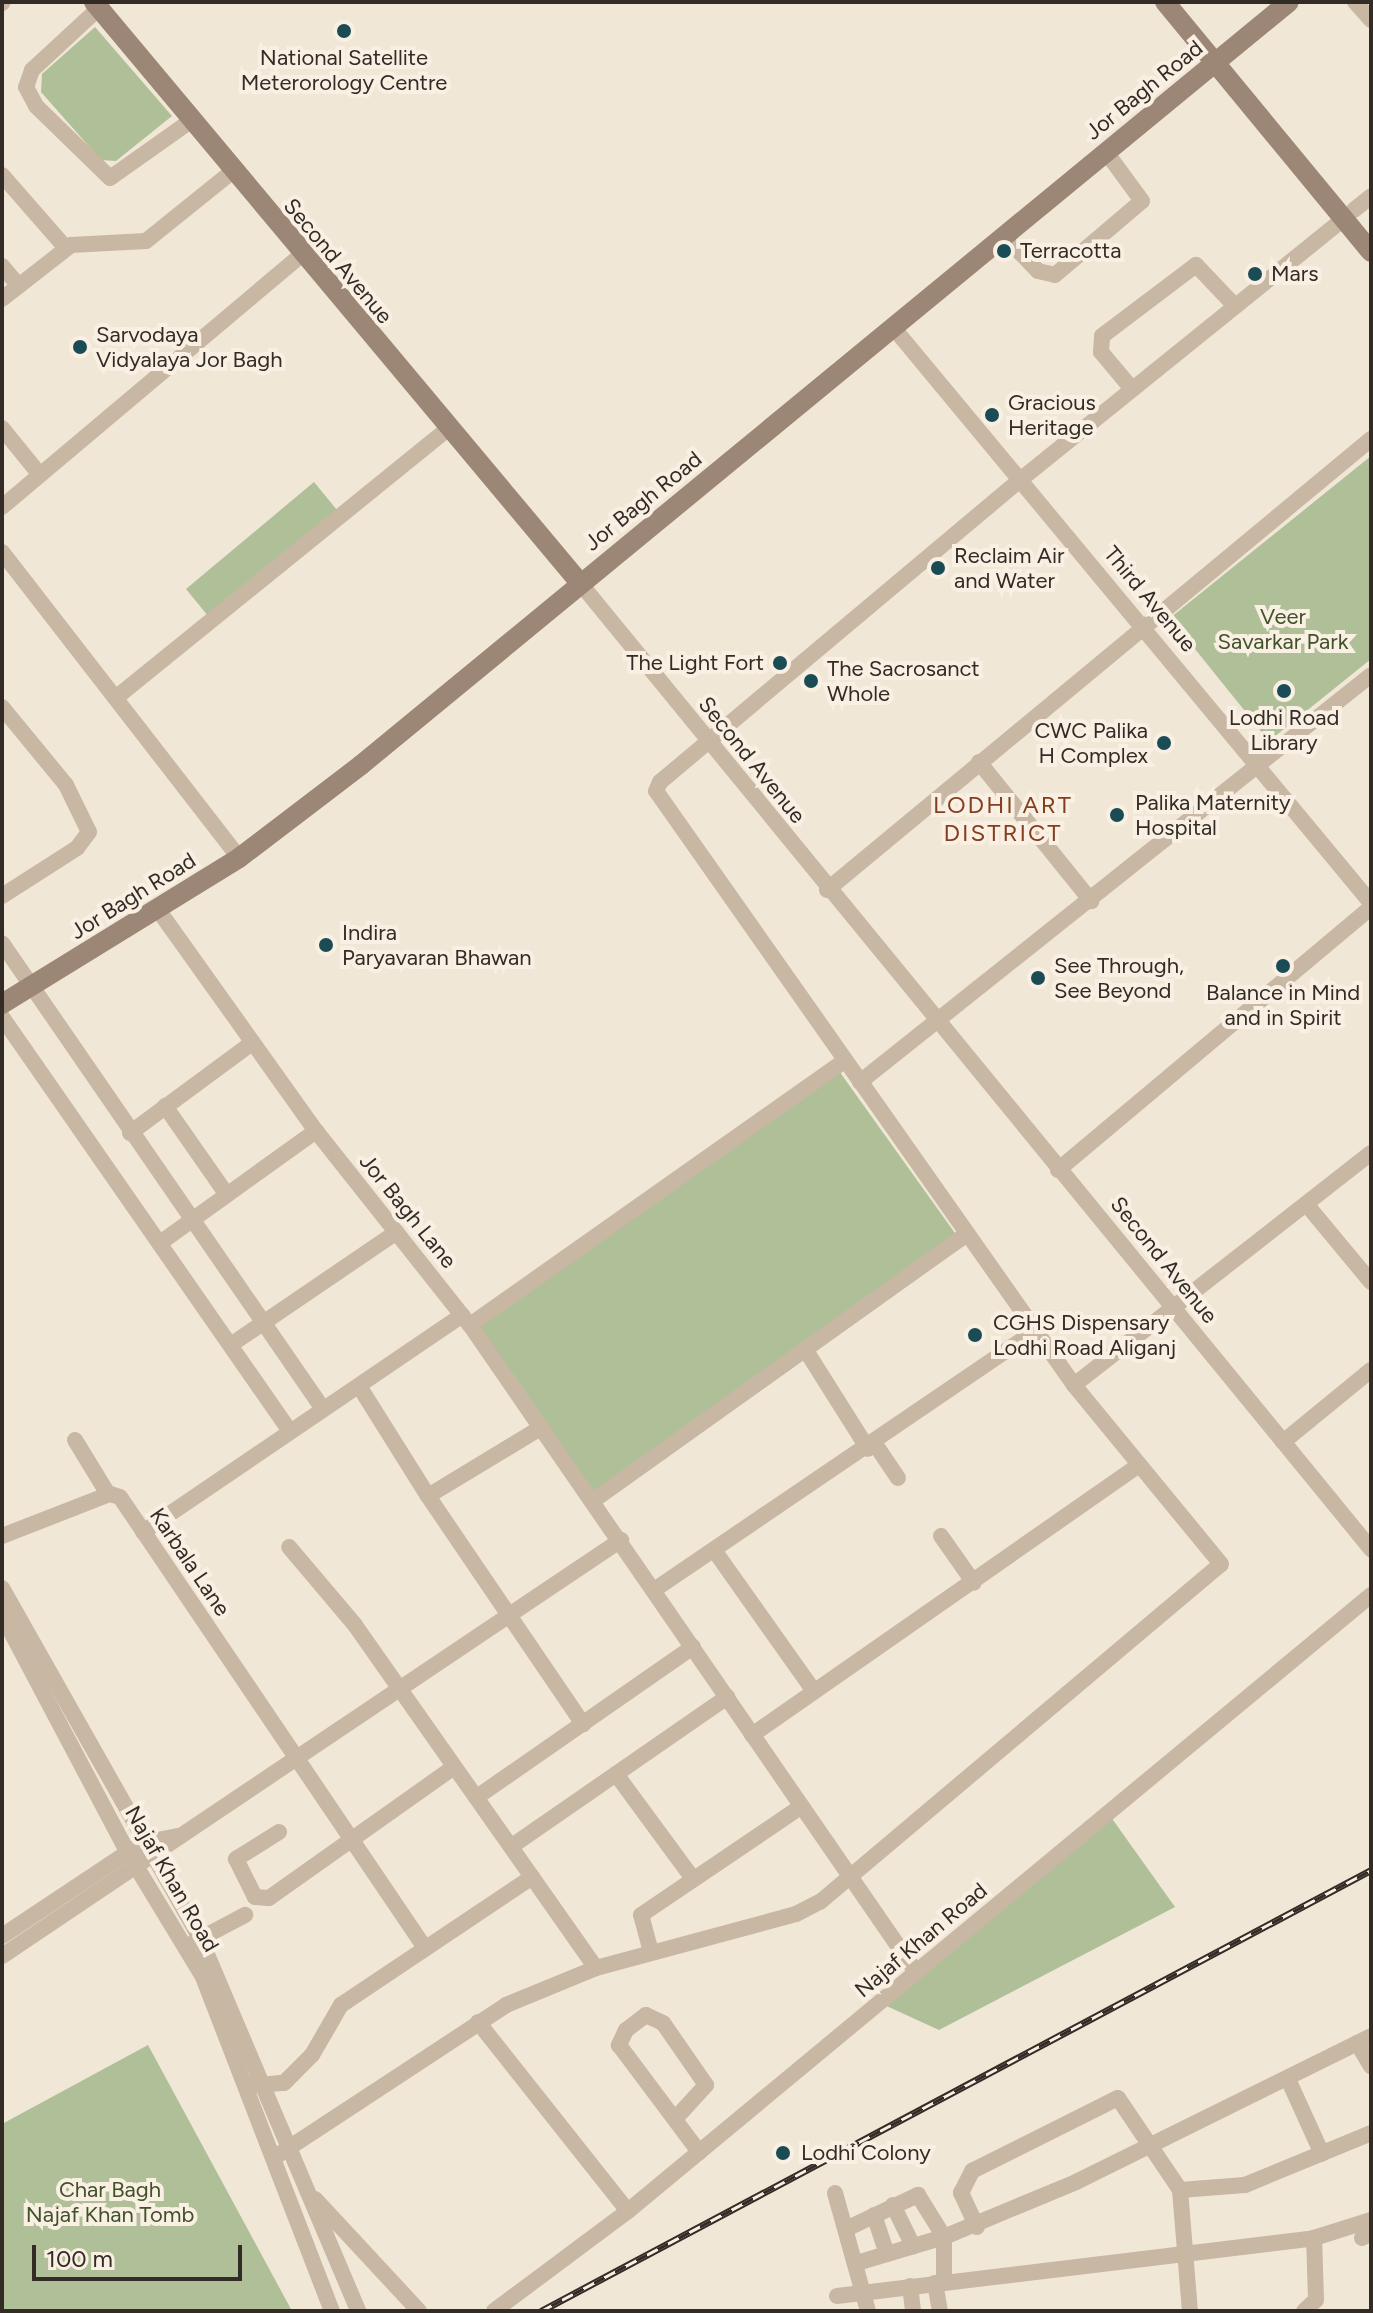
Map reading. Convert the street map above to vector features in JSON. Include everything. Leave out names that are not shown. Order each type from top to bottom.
[{"type":"street","points":[[1165,2],[1220,59],[1349,214],[1371,252]]},
{"type":"street","points":[[1182,2],[1220,59]]},
{"type":"street","name":"Jor Bagh Road","points":[[2,1004],[159,911],[239,858],[1289,2]]},
{"type":"street","points":[[1355,2],[1371,20]]},
{"type":"street","points":[[97,5],[32,70],[26,87],[36,106],[110,178],[192,120]]},
{"type":"street","name":"Second Avenue","points":[[97,5],[447,430],[580,583],[708,745],[1371,1549]]},
{"type":"street","points":[[1003,235],[1047,276],[1079,255],[1142,201],[1106,152]]},
{"type":"street","points":[[2,299],[66,248],[146,241],[233,171]]},
{"type":"street","points":[[2,175],[66,248]]},
{"type":"street","points":[[282,2153],[478,2022],[596,1968],[796,1914],[849,1875],[1218,1570],[1217,1554],[1136,1467],[1035,1331],[656,791],[660,782],[708,745],[1020,480],[1371,196]]},
{"type":"street","points":[[1349,214],[1371,231]]},
{"type":"street","points":[[2,507],[301,255]]},
{"type":"street","points":[[1132,389],[1101,352],[1102,336],[1196,265],[1235,306]]},
{"type":"street","points":[[2,266],[19,286]]},
{"type":"street","name":"Third Avenue","points":[[892,326],[1260,764],[1371,905]]},
{"type":"street","points":[[2,428],[40,475]]},
{"type":"street","points":[[118,696],[447,430]]},
{"type":"street","points":[[827,890],[1142,625],[1371,439]]},
{"type":"street","points":[[2,552],[118,696],[239,858]]},
{"type":"street","points":[[860,1082],[1371,675]]},
{"type":"street","points":[[2,707],[66,785],[89,832],[77,848],[2,896]]},
{"type":"street","points":[[979,762],[1091,901]]},
{"type":"street","points":[[1058,1170],[1371,905]]},
{"type":"street","name":"Jor Bagh Lane","points":[[159,911],[316,1131],[466,1320],[594,1500],[916,1972]]},
{"type":"street","points":[[2,943],[190,1221],[323,1409]]},
{"type":"street","points":[[2,1017],[289,1430]]},
{"type":"street","points":[[130,1133],[252,1043]]},
{"type":"street","points":[[143,1532],[289,1430],[466,1320],[844,1061]]},
{"type":"street","points":[[165,1106],[227,1195]]},
{"type":"street","points":[[160,1243],[316,1131]]},
{"type":"street","points":[[1074,1385],[1175,1312],[1371,1153]]},
{"type":"street","points":[[1307,1205],[1371,1282]]},
{"type":"street","points":[[232,1344],[397,1232]]},
{"type":"street","points":[[594,1500],[966,1235]]},
{"type":"street","points":[[654,1590],[872,1446],[1035,1331]]},
{"type":"street","points":[[805,1349],[898,1478]]},
{"type":"street","points":[[1283,1442],[1371,1370]]},
{"type":"street","points":[[359,1386],[507,1616],[583,1724]]},
{"type":"street","points":[[428,1496],[542,1427]]},
{"type":"street","name":"Karbala Lane","points":[[75,1440],[108,1494],[120,1497],[425,1948]]},
{"type":"street","points":[[752,1735],[974,1583],[1136,1467]]},
{"type":"street","points":[[2,1536],[108,1494]]},
{"type":"street","points":[[941,1536],[974,1583]]},
{"type":"street","points":[[2,1956],[146,1864],[179,1836],[295,1756],[621,1540]]},
{"type":"street","points":[[289,1547],[400,1687],[596,1968]]},
{"type":"street","points":[[714,1550],[814,1691]]},
{"type":"street","points":[[2,1588],[135,1848],[194,1942],[265,2086],[282,2153],[308,2192],[419,2311]]},
{"type":"street","name":"Najaf Khan Road","points":[[494,2311],[628,2211],[1371,1595]]},
{"type":"street","name":"Najaf Khan Road","points":[[2,1615],[135,1848]]},
{"type":"street","points":[[477,1797],[693,1647]]},
{"type":"street","points":[[512,1846],[727,1697]]},
{"type":"street","points":[[279,1832],[236,1859],[255,1897],[269,1898],[354,1841],[454,1767]]},
{"type":"street","points":[[616,1774],[693,1879]]},
{"type":"street","points":[[651,1952],[638,1918],[802,1806]]},
{"type":"street","points":[[2,1936],[135,1848],[179,1836]]},
{"type":"street","points":[[247,2086],[284,2083],[312,2055],[341,2005],[532,1877]]},
{"type":"street","points":[[194,1942],[245,1915]]},
{"type":"street","name":"Najaf Khan Road","points":[[194,1942],[247,2086],[282,2153],[332,2311]]},
{"type":"street","points":[[675,2119],[706,2085],[663,2023],[646,2015],[626,2030],[619,2045],[699,2152]]},
{"type":"street","points":[[478,2022],[628,2211]]},
{"type":"street","points":[[857,2263],[977,2227],[1151,2146],[1364,2039],[1371,2066]]},
{"type":"street","points":[[1288,2079],[1322,2154]]},
{"type":"street","points":[[977,2227],[961,2193],[972,2171],[1111,2098],[1127,2104],[1180,2190],[1187,2253],[1183,2280],[1190,2311]]},
{"type":"street","points":[[1180,2190],[1245,2185],[1371,2133]]},
{"type":"street","points":[[308,2192],[358,2311]]},
{"type":"street","points":[[835,2193],[868,2311]]},
{"type":"street","points":[[846,2229],[918,2195],[944,2237],[940,2311]]},
{"type":"street","points":[[893,2205],[913,2246]]},
{"type":"street","points":[[874,2215],[887,2254]]},
{"type":"street","points":[[837,2296],[1314,2238],[1371,2220]]},
{"type":"street","points":[[1304,2311],[1316,2300],[1314,2238]]},
{"type":"street","points":[[910,2286],[913,2311]]},
{"type":"green space","points":[[95,27],[172,116],[116,161],[101,160],[41,92],[42,74]]},
{"type":"green space","name":"Veer Savarkar Park","points":[[1371,456],[1371,659],[1269,741],[1170,618]]},
{"type":"green space","points":[[314,482],[337,510],[208,616],[186,589]]},
{"type":"green space","points":[[839,1071],[957,1236],[594,1497],[474,1325]]},
{"type":"green space","points":[[1108,1813],[1175,1907],[939,2030],[880,2003]]},
{"type":"green space","name":"Char Bagh Najaf Khan Tomb","points":[[148,2045],[292,2311],[2,2311],[2,2124]]},
{"type":"railway","points":[[541,2311],[1371,1870]]},
{"type":"place","name":"National Satellite Meterorology Centre","points":[[344,31]]},
{"type":"place","name":"Terracotta","points":[[1004,251]]},
{"type":"place","name":"Mars","points":[[1255,274]]},
{"type":"place","name":"Sarvodaya Vidyalaya Jor Bagh","points":[[80,347]]},
{"type":"place","name":"Gracious Heritage","points":[[992,415]]},
{"type":"place","name":"Reclaim Air and Water","points":[[938,568]]},
{"type":"place","name":"The Light Fort","points":[[780,663]]},
{"type":"place","name":"The Sacrosanct Whole","points":[[811,681]]},
{"type":"place","name":"Lodhi Road Library","points":[[1284,691]]},
{"type":"place","name":"CWC Palika H Complex","points":[[1164,743]]},
{"type":"place","name":"Palika Maternity Hospital","points":[[1117,815]]},
{"type":"place","name":"Indira Paryavaran Bhawan","points":[[326,945]]},
{"type":"place","name":"Balance in Mind and in Spirit","points":[[1283,966]]},
{"type":"place","name":"See Through, See Beyond","points":[[1038,978]]},
{"type":"place","name":"CGHS Dispensary Lodhi Road Aliganj","points":[[975,1335]]},
{"type":"place","name":"Lodhi Colony","points":[[783,2153]]},
{"type":"district","name":"LODHI ART DISTRICT","points":[[1003,819]]}]
